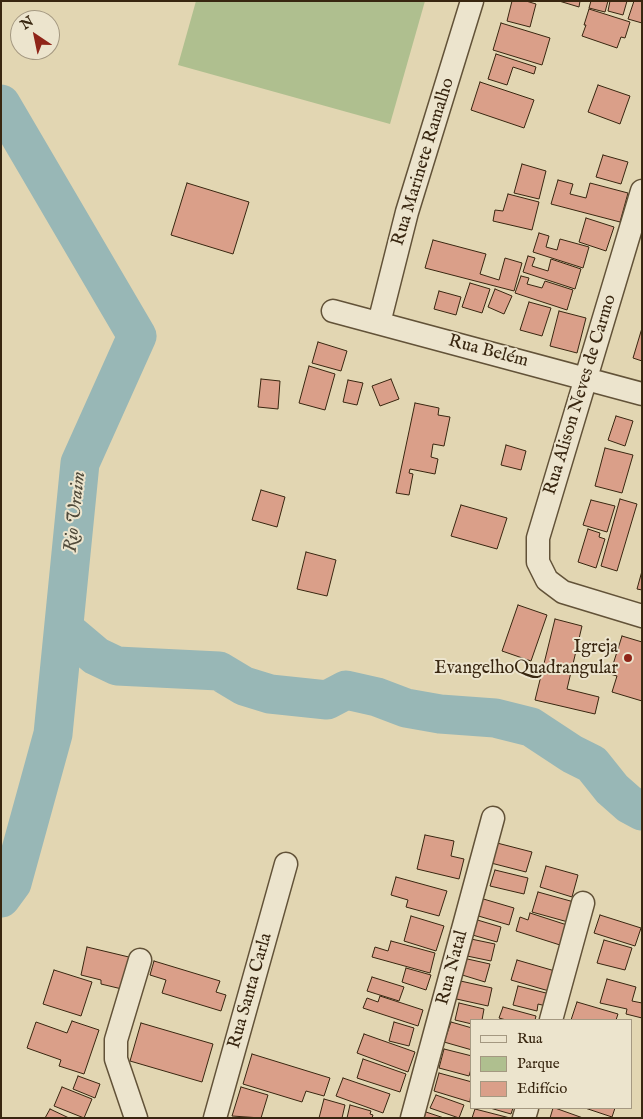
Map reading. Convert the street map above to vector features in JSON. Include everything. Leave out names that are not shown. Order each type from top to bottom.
[{"type":"street","name":"Rua Marinete Ramalho","points":[[379,323],[407,212],[472,1]]},
{"type":"street","name":"Rua Alison Neves de Carmo","points":[[642,191],[538,538],[538,562],[547,580],[563,592],[642,616]]},
{"type":"street","name":"Rua Belém","points":[[333,311],[642,394]]},
{"type":"street","name":"Rua Natal","points":[[412,1118],[493,818]]},
{"type":"street","name":"Rua Santa Carla","points":[[215,1118],[286,864]]},
{"type":"street","points":[[551,1019],[583,903]]},
{"type":"street","points":[[136,1118],[116,1059],[116,1040],[140,960]]},
{"type":"green space","points":[[196,1],[425,1],[390,124],[178,65]]},
{"type":"building","points":[[512,1],[526,1],[536,4],[530,27],[507,21]]},
{"type":"building","points":[[559,1],[580,1],[579,7]]},
{"type":"building","points":[[591,1],[608,1],[605,12],[589,8]]},
{"type":"building","points":[[610,1],[627,1],[623,15],[608,11]]},
{"type":"building","points":[[634,1],[642,1],[642,23],[628,19]]},
{"type":"building","points":[[589,9],[630,22],[625,38],[621,37],[617,48],[582,36]]},
{"type":"building","points":[[501,23],[550,38],[542,65],[493,50]]},
{"type":"building","points":[[496,54],[536,67],[534,74],[513,67],[507,85],[488,79]]},
{"type":"building","points":[[480,82],[534,100],[524,128],[471,110]]},
{"type":"building","points":[[598,85],[630,96],[620,124],[588,112]]},
{"type":"building","points":[[603,155],[628,162],[621,184],[596,177]]},
{"type":"building","points":[[522,164],[546,171],[539,199],[514,193]]},
{"type":"building","points":[[558,180],[573,184],[570,194],[586,198],[590,183],[628,193],[620,222],[551,204]]},
{"type":"building","points":[[187,183],[249,202],[233,254],[171,235]]},
{"type":"building","points":[[508,194],[539,202],[532,230],[493,221],[495,210],[503,211]]},
{"type":"building","points":[[586,218],[614,227],[606,251],[579,242]]},
{"type":"building","points":[[539,233],[549,236],[546,247],[557,250],[560,239],[589,247],[583,268],[533,252]]},
{"type":"building","points":[[433,240],[486,254],[480,274],[499,280],[505,258],[522,263],[514,291],[425,268]]},
{"type":"building","points":[[528,256],[535,258],[532,266],[548,271],[551,259],[581,269],[575,289],[523,272]]},
{"type":"building","points":[[521,276],[529,278],[527,284],[542,288],[545,281],[573,290],[567,310],[515,293]]},
{"type":"building","points":[[470,283],[490,289],[482,313],[462,307]]},
{"type":"building","points":[[495,289],[512,296],[504,314],[488,307]]},
{"type":"building","points":[[439,291],[461,297],[456,315],[434,309]]},
{"type":"building","points":[[529,302],[551,308],[542,336],[520,330]]},
{"type":"building","points":[[559,311],[586,318],[577,353],[550,346]]},
{"type":"building","points":[[642,328],[642,361],[633,358]]},
{"type":"building","points":[[318,342],[347,351],[341,371],[312,363]]},
{"type":"building","points":[[309,366],[335,374],[325,410],[299,403]]},
{"type":"building","points":[[261,379],[280,381],[278,409],[258,407]]},
{"type":"building","points":[[391,379],[399,399],[380,406],[372,386]]},
{"type":"building","points":[[348,380],[363,383],[357,405],[343,402]]},
{"type":"building","points":[[415,403],[439,408],[438,415],[450,417],[444,446],[433,444],[431,457],[438,459],[435,474],[410,469],[409,473],[413,474],[409,495],[396,493]]},
{"type":"building","points":[[616,416],[633,421],[625,446],[608,440]]},
{"type":"building","points":[[506,445],[526,451],[521,470],[501,465]]},
{"type":"building","points":[[605,448],[633,455],[622,493],[595,486]]},
{"type":"building","points":[[261,490],[285,497],[277,527],[252,520]]},
{"type":"building","points":[[620,499],[637,504],[617,571],[601,566]]},
{"type":"building","points":[[591,500],[615,506],[607,532],[583,525]]},
{"type":"building","points":[[461,505],[507,518],[497,549],[451,536]]},
{"type":"building","points":[[588,529],[600,533],[599,537],[605,539],[596,568],[578,562]]},
{"type":"building","points":[[306,552],[336,560],[327,596],[297,589]]},
{"type":"building","points":[[642,571],[642,590],[637,589]]},
{"type":"building","points":[[518,605],[547,615],[531,661],[502,651]]},
{"type":"building","points":[[555,619],[582,626],[567,689],[599,697],[595,714],[535,700]]},
{"type":"building","name":"Igreja EvangelhoQuadrangular","points":[[622,636],[642,642],[642,701],[612,692],[617,676],[610,674]]},
{"type":"building","points":[[425,835],[454,841],[451,856],[464,859],[459,879],[417,869]]},
{"type":"building","points":[[497,843],[532,852],[526,872],[491,863]]},
{"type":"building","points":[[546,866],[578,875],[572,897],[540,887]]},
{"type":"building","points":[[495,870],[528,878],[524,894],[490,886]]},
{"type":"building","points":[[396,877],[447,891],[439,916],[406,907],[408,900],[391,895]]},
{"type":"building","points":[[538,892],[574,902],[568,922],[532,912]]},
{"type":"building","points":[[480,898],[514,908],[509,925],[475,915]]},
{"type":"building","points":[[530,913],[567,925],[560,945],[516,931],[520,917],[528,920]]},
{"type":"building","points":[[600,915],[641,928],[635,946],[594,933]]},
{"type":"building","points":[[411,916],[444,926],[436,951],[404,941]]},
{"type":"building","points":[[474,919],[501,927],[497,942],[469,934]]},
{"type":"building","points":[[471,939],[495,944],[491,961],[467,956]]},
{"type":"building","points":[[604,940],[632,948],[625,970],[597,963]]},
{"type":"building","points":[[391,941],[435,953],[430,973],[372,957],[375,947],[388,951]]},
{"type":"building","points":[[87,947],[133,958],[126,990],[101,984],[101,980],[81,975]]},
{"type":"building","points":[[463,958],[490,964],[485,982],[459,974]]},
{"type":"building","points":[[517,960],[555,971],[549,991],[511,980]]},
{"type":"building","points":[[154,961],[220,981],[216,992],[226,995],[221,1011],[162,993],[166,980],[150,975]]},
{"type":"building","points":[[406,968],[431,975],[426,990],[402,982]]},
{"type":"building","points":[[54,970],[92,982],[81,1016],[43,1004]]},
{"type":"building","points":[[372,977],[404,987],[399,1001],[367,991]]},
{"type":"building","points":[[607,979],[636,987],[632,1001],[642,1003],[642,1018],[626,1014],[627,1009],[600,1003]]},
{"type":"building","points":[[456,980],[492,988],[488,1006],[452,998]]},
{"type":"building","points":[[518,986],[550,994],[546,1006],[538,1004],[537,1011],[513,1005]]},
{"type":"building","points":[[380,996],[423,1010],[418,1026],[363,1008],[367,998],[378,1002]]},
{"type":"building","points":[[577,1002],[618,1014],[616,1019],[571,1019]]},
{"type":"building","points":[[459,1003],[484,1009],[482,1019],[470,1019],[470,1024],[455,1020]]},
{"type":"building","points":[[503,1007],[536,1016],[535,1019],[499,1018]]},
{"type":"building","points":[[72,1021],[99,1030],[84,1074],[59,1066],[61,1060],[27,1048],[36,1022],[67,1033]]},
{"type":"building","points":[[394,1022],[414,1028],[409,1046],[389,1041]]},
{"type":"building","points":[[451,1022],[470,1027],[470,1049],[444,1042]]},
{"type":"building","points":[[141,1023],[213,1044],[202,1082],[130,1061]]},
{"type":"building","points":[[364,1034],[415,1052],[408,1072],[357,1053]]},
{"type":"building","points":[[444,1049],[470,1056],[469,1076],[439,1068]]},
{"type":"building","points":[[252,1054],[330,1078],[324,1096],[306,1091],[302,1102],[243,1084]]},
{"type":"building","points":[[363,1059],[406,1074],[400,1092],[357,1078]]},
{"type":"building","points":[[439,1073],[470,1081],[470,1102],[434,1091]]},
{"type":"building","points":[[78,1076],[100,1084],[95,1098],[73,1089]]},
{"type":"building","points":[[343,1078],[390,1094],[383,1113],[336,1096]]},
{"type":"building","points":[[62,1087],[92,1099],[84,1118],[54,1106]]},
{"type":"building","points":[[241,1087],[268,1095],[261,1118],[232,1116]]},
{"type":"building","points":[[436,1095],[464,1105],[459,1118],[430,1108]]},
{"type":"building","points":[[324,1099],[345,1105],[342,1118],[319,1118]]},
{"type":"building","points":[[350,1105],[371,1111],[372,1118],[347,1118]]},
{"type":"building","points":[[50,1109],[69,1118],[45,1118]]},
{"type":"building","points":[[475,1109],[510,1118],[472,1118]]},
{"type":"building","points":[[494,1109],[513,1109],[511,1114]]},
{"type":"building","points":[[553,1109],[558,1109],[583,1118],[550,1118]]},
{"type":"building","points":[[588,1109],[615,1109],[612,1117]]},
{"type":"building","points":[[426,1112],[444,1118],[424,1118]]},
{"type":"waterway","name":"Rio Uraim","points":[[1,104],[137,336],[80,463],[53,734],[12,883],[1,898]]},
{"type":"waterway","points":[[64,629],[96,656],[117,666],[219,671],[244,686],[270,694],[327,700],[346,690],[377,697],[406,708],[440,714],[495,718],[531,727],[572,754],[592,764],[612,789],[629,804],[642,811]]},
{"type":"place","name":"Igreja EvangelhoQuadrangular","points":[[628,658]]}]
